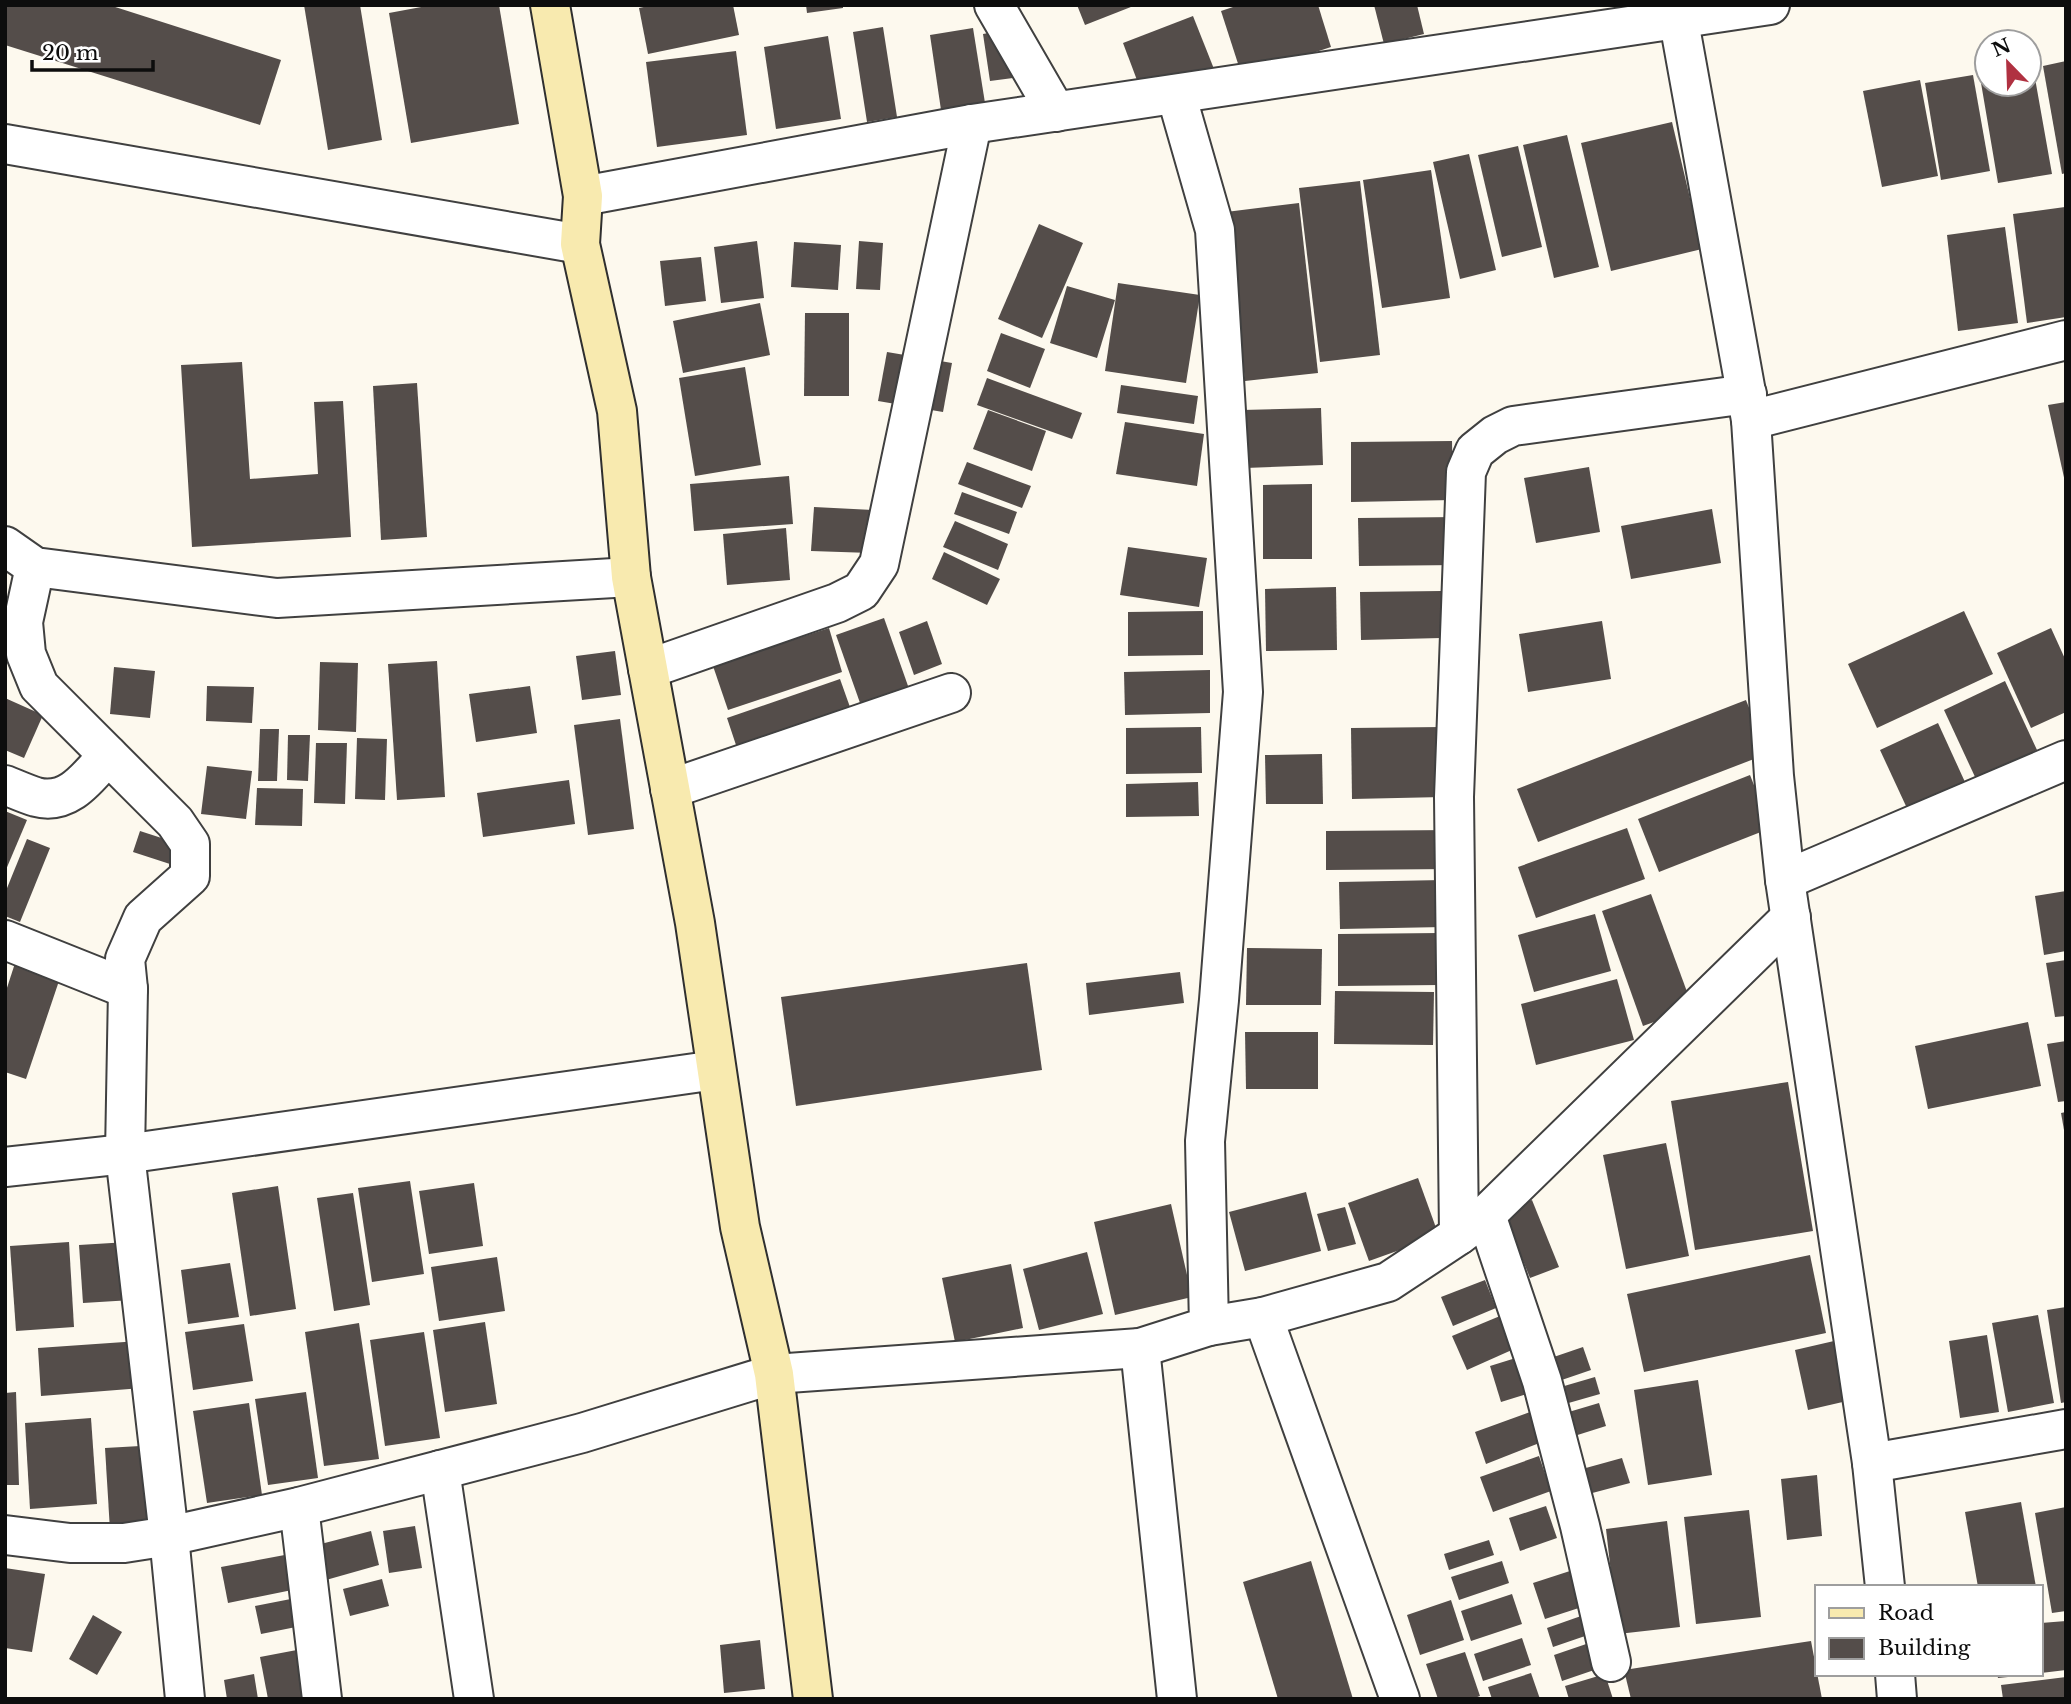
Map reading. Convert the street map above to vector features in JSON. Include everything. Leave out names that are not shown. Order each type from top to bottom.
[{"type":"street","points":[[550,5],[583,196],[580,244],[617,411],[631,577],[695,923],[740,1227],[774,1374],[813,1699]]},
{"type":"street","points":[[994,5],[1056,112]]},
{"type":"street","points":[[583,196],[972,124],[1175,94],[1677,12],[1770,5]]},
{"type":"street","points":[[1677,12],[1749,407],[1774,775],[1785,880],[1872,1463],[1885,1585]]},
{"type":"street","points":[[1175,94],[1214,230],[1243,692],[1205,1142],[1209,1326]]},
{"type":"street","points":[[648,669],[837,603],[861,591],[879,564],[972,124]]},
{"type":"street","points":[[5,144],[580,244]]},
{"type":"street","points":[[1611,1662],[1580,1526],[1542,1381],[1473,1225],[1454,797],[1466,472],[1475,451],[1495,435],[1513,426],[1749,407],[2066,340]]},
{"type":"street","points":[[186,1699],[125,1154],[128,989],[125,959],[143,918],[190,876],[190,844],[175,822],[39,687],[26,654],[20,556],[277,598],[631,577]]},
{"type":"street","points":[[670,789],[951,693]]},
{"type":"street","points":[[5,785],[39,798],[62,797],[83,783],[108,755]]},
{"type":"street","points":[[1785,880],[2066,760]]},
{"type":"street","points":[[5,1535],[70,1543],[110,1544],[169,1536],[299,1507],[582,1433],[774,1374],[1140,1348],[1209,1326],[1263,1317],[1388,1282],[1473,1225],[1791,918]]},
{"type":"street","points":[[5,940],[128,989]]},
{"type":"street","points":[[5,1167],[125,1154],[716,1070]]},
{"type":"street","points":[[1263,1317],[1400,1699]]},
{"type":"street","points":[[1140,1348],[1177,1699]]},
{"type":"street","points":[[1872,1463],[2066,1429]]},
{"type":"street","points":[[440,1471],[474,1699]]},
{"type":"street","points":[[299,1507],[322,1699]]},
{"type":"street","points":[[1895,1676],[1897,1699]]},
{"type":"building","points":[[5,5],[109,5],[281,60],[260,125],[5,45]]},
{"type":"building","points":[[304,5],[360,5],[382,140],[328,150]]},
{"type":"building","points":[[432,5],[499,5],[519,124],[411,143],[389,13]]},
{"type":"building","points":[[653,5],[733,5],[739,35],[648,54],[639,8]]},
{"type":"building","points":[[806,5],[843,5],[843,8],[807,13]]},
{"type":"building","points":[[1077,5],[1136,5],[1085,25]]},
{"type":"building","points":[[1239,5],[1318,5],[1331,47],[1242,76],[1221,11]]},
{"type":"building","points":[[1374,5],[1417,5],[1424,34],[1384,44]]},
{"type":"building","points":[[1193,16],[1214,69],[1143,96],[1123,43]]},
{"type":"building","points":[[883,27],[897,117],[867,122],[853,32]]},
{"type":"building","points":[[973,28],[985,103],[941,110],[930,35]]},
{"type":"building","points":[[1005,30],[1013,78],[990,81],[983,34]]},
{"type":"building","points":[[828,36],[841,119],[776,129],[764,47]]},
{"type":"building","points":[[736,51],[747,135],[657,147],[646,62]]},
{"type":"building","points":[[2066,61],[2066,173],[2062,174],[2043,66]]},
{"type":"building","points":[[1973,75],[1973,98],[1977,98],[1990,171],[1941,180],[1925,83]]},
{"type":"building","points":[[1920,80],[1938,176],[1882,187],[1863,91]]},
{"type":"building","points":[[1984,98],[2039,98],[2052,174],[1998,183]]},
{"type":"building","points":[[1672,122],[1702,249],[1611,271],[1581,143]]},
{"type":"building","points":[[1567,135],[1599,267],[1554,278],[1523,145]]},
{"type":"building","points":[[1518,146],[1542,247],[1502,257],[1478,155]]},
{"type":"building","points":[[1469,154],[1496,270],[1460,279],[1433,162]]},
{"type":"building","points":[[1431,170],[1450,298],[1382,308],[1363,180]]},
{"type":"building","points":[[1360,181],[1380,355],[1320,362],[1299,188]]},
{"type":"building","points":[[1299,203],[1318,373],[1245,381],[1226,212]]},
{"type":"building","points":[[2065,207],[2066,317],[2027,323],[2013,214]]},
{"type":"building","points":[[1039,224],[1083,243],[1042,338],[998,319]]},
{"type":"building","points":[[2005,227],[2018,323],[1958,331],[1947,235]]},
{"type":"building","points":[[757,241],[764,298],[721,303],[714,247]]},
{"type":"building","points":[[859,241],[883,243],[880,290],[856,289]]},
{"type":"building","points":[[794,242],[841,245],[838,290],[791,287]]},
{"type":"building","points":[[701,257],[706,301],[665,306],[660,261]]},
{"type":"building","points":[[1118,283],[1200,295],[1186,383],[1105,371]]},
{"type":"building","points":[[1067,286],[1115,300],[1097,358],[1050,343]]},
{"type":"building","points":[[760,303],[770,355],[683,373],[673,321]]},
{"type":"building","points":[[805,313],[849,313],[849,396],[804,396]]},
{"type":"building","points":[[1001,333],[1045,349],[1030,388],[987,371]]},
{"type":"building","points":[[887,352],[952,363],[943,412],[878,401]]},
{"type":"building","points":[[242,362],[250,479],[318,474],[314,402],[343,401],[351,537],[192,547],[181,365]]},
{"type":"building","points":[[745,367],[761,465],[695,476],[679,378]]},
{"type":"building","points":[[987,378],[1082,413],[1072,439],[977,405]]},
{"type":"building","points":[[417,383],[427,537],[381,540],[373,386]]},
{"type":"building","points":[[1121,385],[1198,396],[1194,424],[1117,413]]},
{"type":"building","points":[[2066,402],[2066,482],[2065,482],[2048,405]]},
{"type":"building","points":[[1321,408],[1323,465],[1245,468],[1242,410]]},
{"type":"building","points":[[988,410],[1046,431],[1032,471],[973,449]]},
{"type":"building","points":[[1125,422],[1204,434],[1197,486],[1116,474]]},
{"type":"building","points":[[1452,441],[1453,500],[1351,502],[1351,442]]},
{"type":"building","points":[[967,462],[1031,486],[1022,508],[958,484]]},
{"type":"building","points":[[1589,467],[1600,532],[1536,543],[1524,478]]},
{"type":"building","points":[[789,476],[793,524],[694,531],[690,484]]},
{"type":"building","points":[[1312,484],[1312,559],[1263,559],[1263,485]]},
{"type":"building","points":[[962,492],[1017,512],[1009,534],[954,514]]},
{"type":"building","points":[[814,507],[873,510],[871,553],[811,551]]},
{"type":"building","points":[[1712,509],[1721,563],[1631,579],[1621,526]]},
{"type":"building","points":[[1459,517],[1459,565],[1359,566],[1358,518]]},
{"type":"building","points":[[955,521],[1008,544],[998,570],[943,547]]},
{"type":"building","points":[[786,528],[790,580],[727,585],[723,534]]},
{"type":"building","points":[[1128,547],[1207,558],[1199,607],[1120,595]]},
{"type":"building","points":[[944,552],[1000,579],[987,605],[932,579]]},
{"type":"building","points":[[1336,587],[1337,650],[1266,651],[1265,589]]},
{"type":"building","points":[[1441,591],[1441,638],[1361,640],[1360,592]]},
{"type":"building","points":[[1203,611],[1203,655],[1128,656],[1128,612]]},
{"type":"building","points":[[1964,611],[1993,674],[1877,728],[1848,664]]},
{"type":"building","points":[[884,618],[913,700],[865,717],[836,635]]},
{"type":"building","points":[[927,621],[942,664],[914,675],[899,632]]},
{"type":"building","points":[[1602,621],[1611,679],[1528,692],[1519,634]]},
{"type":"building","points":[[829,628],[842,672],[728,710],[713,666]]},
{"type":"building","points":[[2051,628],[2066,661],[2066,712],[2031,728],[1997,653]]},
{"type":"building","points":[[615,651],[621,695],[582,700],[576,656]]},
{"type":"building","points":[[437,661],[445,797],[397,800],[388,664]]},
{"type":"building","points":[[320,662],[358,663],[356,732],[318,730]]},
{"type":"building","points":[[114,667],[155,671],[150,718],[110,714]]},
{"type":"building","points":[[1210,670],[1210,713],[1125,715],[1124,672]]},
{"type":"building","points":[[840,679],[856,724],[742,763],[727,718]]},
{"type":"building","points":[[2005,681],[2037,750],[1976,779],[1944,710]]},
{"type":"building","points":[[207,686],[254,687],[252,723],[206,721]]},
{"type":"building","points":[[530,686],[537,733],[476,742],[469,694]]},
{"type":"building","points":[[5,698],[43,715],[24,758],[5,750]]},
{"type":"building","points":[[1746,700],[1767,754],[1538,842],[1517,789]]},
{"type":"building","points":[[620,719],[634,829],[588,835],[574,725]]},
{"type":"building","points":[[1938,723],[1970,793],[1912,819],[1880,750]]},
{"type":"building","points":[[1201,727],[1202,773],[1126,774],[1126,728]]},
{"type":"building","points":[[1442,727],[1443,797],[1352,799],[1351,728]]},
{"type":"building","points":[[260,729],[279,729],[277,781],[258,781]]},
{"type":"building","points":[[288,735],[310,735],[308,781],[287,780]]},
{"type":"building","points":[[357,738],[387,739],[385,800],[355,799]]},
{"type":"building","points":[[316,743],[347,743],[345,804],[314,803]]},
{"type":"building","points":[[1322,754],[1323,804],[1266,804],[1265,755]]},
{"type":"building","points":[[207,766],[252,771],[246,819],[201,814]]},
{"type":"building","points":[[1750,775],[1771,828],[1659,872],[1638,819]]},
{"type":"building","points":[[569,780],[575,824],[483,837],[477,793]]},
{"type":"building","points":[[1198,782],[1199,816],[1126,817],[1126,784]]},
{"type":"building","points":[[257,788],[303,789],[302,826],[255,825]]},
{"type":"building","points":[[5,811],[27,820],[5,872]]},
{"type":"building","points":[[1627,828],[1645,879],[1536,918],[1518,867]]},
{"type":"building","points":[[1453,830],[1454,869],[1326,870],[1326,831]]},
{"type":"building","points":[[140,831],[180,844],[173,865],[133,852]]},
{"type":"building","points":[[27,839],[50,848],[20,922],[5,916],[5,893]]},
{"type":"building","points":[[1443,880],[1444,927],[1340,929],[1339,882]]},
{"type":"building","points":[[2066,891],[2066,951],[2044,955],[2035,896]]},
{"type":"building","points":[[1651,894],[1693,1008],[1643,1026],[1602,911]]},
{"type":"building","points":[[1595,914],[1611,971],[1534,992],[1518,935]]},
{"type":"building","points":[[1440,933],[1440,985],[1338,986],[1338,934]]},
{"type":"building","points":[[1247,948],[1322,949],[1321,1005],[1246,1005]]},
{"type":"building","points":[[17,957],[62,972],[26,1079],[5,1072],[5,994]]},
{"type":"building","points":[[2066,960],[2066,1016],[2055,1017],[2046,963]]},
{"type":"building","points":[[1027,963],[1042,1070],[796,1106],[781,997]]},
{"type":"building","points":[[1180,972],[1184,1003],[1089,1015],[1086,983]]},
{"type":"building","points":[[1617,979],[1634,1040],[1536,1065],[1521,1004]]},
{"type":"building","points":[[1335,991],[1434,992],[1433,1045],[1334,1044]]},
{"type":"building","points":[[2028,1022],[2041,1086],[1928,1109],[1915,1046]]},
{"type":"building","points":[[1245,1032],[1318,1032],[1318,1089],[1246,1089]]},
{"type":"building","points":[[2066,1041],[2066,1101],[2058,1102],[2047,1044]]},
{"type":"building","points":[[1788,1082],[1813,1231],[1695,1250],[1671,1101]]},
{"type":"building","points":[[2066,1112],[2066,1130],[2064,1130],[2061,1113]]},
{"type":"building","points":[[1666,1143],[1689,1256],[1626,1269],[1603,1155]]},
{"type":"building","points":[[1418,1178],[1439,1236],[1369,1261],[1348,1203]]},
{"type":"building","points":[[410,1181],[424,1274],[372,1282],[358,1188]]},
{"type":"building","points":[[474,1183],[483,1246],[429,1254],[419,1191]]},
{"type":"building","points":[[278,1186],[296,1309],[250,1316],[232,1193]]},
{"type":"building","points":[[1306,1192],[1321,1251],[1245,1271],[1229,1212]]},
{"type":"building","points":[[353,1193],[370,1305],[334,1311],[317,1198]]},
{"type":"building","points":[[1532,1200],[1559,1267],[1530,1278],[1503,1211]]},
{"type":"building","points":[[1171,1204],[1192,1297],[1115,1315],[1094,1222]]},
{"type":"building","points":[[1345,1207],[1356,1244],[1328,1251],[1317,1214]]},
{"type":"building","points":[[69,1242],[74,1327],[16,1331],[10,1246]]},
{"type":"building","points":[[128,1242],[132,1300],[83,1303],[79,1245]]},
{"type":"building","points":[[1087,1252],[1103,1314],[1039,1330],[1023,1269]]},
{"type":"building","points":[[1810,1255],[1826,1333],[1644,1372],[1627,1294]]},
{"type":"building","points":[[497,1257],[505,1311],[439,1321],[431,1267]]},
{"type":"building","points":[[230,1263],[239,1317],[188,1324],[181,1270]]},
{"type":"building","points":[[1011,1264],[1023,1328],[955,1342],[942,1278]]},
{"type":"building","points":[[1485,1280],[1496,1308],[1453,1326],[1441,1297]]},
{"type":"building","points":[[2066,1307],[2066,1402],[2061,1403],[2047,1310]]},
{"type":"building","points":[[2038,1315],[2054,1403],[2008,1412],[1992,1323]]},
{"type":"building","points":[[1500,1316],[1514,1349],[1467,1370],[1452,1336]]},
{"type":"building","points":[[485,1322],[497,1404],[445,1412],[433,1330]]},
{"type":"building","points":[[359,1323],[379,1459],[324,1466],[305,1332]]},
{"type":"building","points":[[244,1324],[253,1381],[193,1390],[185,1332]]},
{"type":"building","points":[[424,1332],[440,1438],[385,1446],[370,1340]]},
{"type":"building","points":[[1987,1335],[1999,1412],[1960,1418],[1949,1341]]},
{"type":"building","points":[[139,1341],[142,1388],[41,1396],[38,1348]]},
{"type":"building","points":[[1834,1341],[1847,1401],[1808,1410],[1795,1350]]},
{"type":"building","points":[[1583,1347],[1591,1370],[1550,1384],[1542,1361]]},
{"type":"building","points":[[1519,1357],[1530,1393],[1501,1402],[1490,1366]]},
{"type":"building","points":[[1595,1377],[1600,1394],[1558,1406],[1554,1389]]},
{"type":"building","points":[[1698,1380],[1712,1475],[1648,1485],[1634,1390]]},
{"type":"building","points":[[16,1392],[19,1485],[5,1485],[5,1393]]},
{"type":"building","points":[[306,1392],[318,1478],[268,1485],[255,1399]]},
{"type":"building","points":[[249,1403],[262,1495],[207,1503],[193,1411]]},
{"type":"building","points":[[1599,1403],[1606,1426],[1568,1438],[1562,1414]]},
{"type":"building","points":[[1530,1412],[1542,1442],[1486,1464],[1475,1432]]},
{"type":"building","points":[[91,1418],[97,1504],[30,1509],[25,1423]]},
{"type":"building","points":[[158,1445],[162,1527],[110,1530],[105,1448]]},
{"type":"building","points":[[1539,1456],[1551,1491],[1493,1512],[1480,1477]]},
{"type":"building","points":[[1622,1458],[1630,1483],[1581,1496],[1575,1471]]},
{"type":"building","points":[[1817,1475],[1822,1536],[1787,1540],[1781,1479]]},
{"type":"building","points":[[2021,1502],[2036,1585],[1978,1585],[1965,1512]]},
{"type":"building","points":[[1546,1506],[1557,1538],[1520,1551],[1509,1518]]},
{"type":"building","points":[[2066,1507],[2066,1611],[2052,1613],[2035,1513]]},
{"type":"building","points":[[1749,1510],[1761,1617],[1696,1624],[1684,1517]]},
{"type":"building","points":[[1667,1521],[1680,1627],[1618,1634],[1606,1529]]},
{"type":"building","points":[[415,1526],[422,1568],[389,1573],[383,1531]]},
{"type":"building","points":[[371,1531],[379,1565],[326,1580],[317,1545]]},
{"type":"building","points":[[1489,1540],[1494,1555],[1449,1570],[1444,1554]]},
{"type":"building","points":[[290,1554],[297,1589],[228,1603],[221,1567]]},
{"type":"building","points":[[1311,1561],[1353,1699],[1278,1699],[1243,1582]]},
{"type":"building","points":[[1502,1561],[1509,1583],[1459,1600],[1451,1577]]},
{"type":"building","points":[[5,1568],[45,1574],[32,1652],[5,1648]]},
{"type":"building","points":[[1573,1570],[1585,1606],[1545,1619],[1533,1583]]},
{"type":"building","points":[[382,1579],[389,1606],[350,1616],[343,1589]]},
{"type":"building","points":[[1512,1594],[1522,1624],[1471,1641],[1461,1611]]},
{"type":"building","points":[[301,1597],[306,1625],[261,1634],[255,1606]]},
{"type":"building","points":[[1451,1600],[1464,1640],[1420,1655],[1407,1615]]},
{"type":"building","points":[[93,1615],[122,1632],[97,1675],[69,1659]]},
{"type":"building","points":[[1581,1616],[1588,1635],[1553,1647],[1547,1628]]},
{"type":"building","points":[[2066,1621],[2066,1670],[2043,1673],[2043,1623]]},
{"type":"building","points":[[1522,1638],[1531,1665],[1483,1681],[1474,1654]]},
{"type":"building","points":[[760,1640],[765,1689],[724,1693],[720,1645]]},
{"type":"building","points":[[1595,1641],[1603,1667],[1562,1681],[1554,1655]]},
{"type":"building","points":[[1811,1641],[1815,1676],[1818,1676],[1822,1699],[1631,1699],[1624,1670]]},
{"type":"building","points":[[302,1649],[312,1699],[268,1699],[260,1657]]},
{"type":"building","points":[[1465,1652],[1480,1696],[1472,1699],[1438,1699],[1426,1664]]},
{"type":"building","points":[[1531,1673],[1540,1699],[1492,1699],[1488,1687]]},
{"type":"building","points":[[254,1674],[258,1699],[227,1699],[224,1680]]},
{"type":"building","points":[[1605,1674],[1613,1699],[1569,1699],[1565,1686]]},
{"type":"building","points":[[2066,1677],[2066,1699],[2003,1699],[2001,1685]]}]
